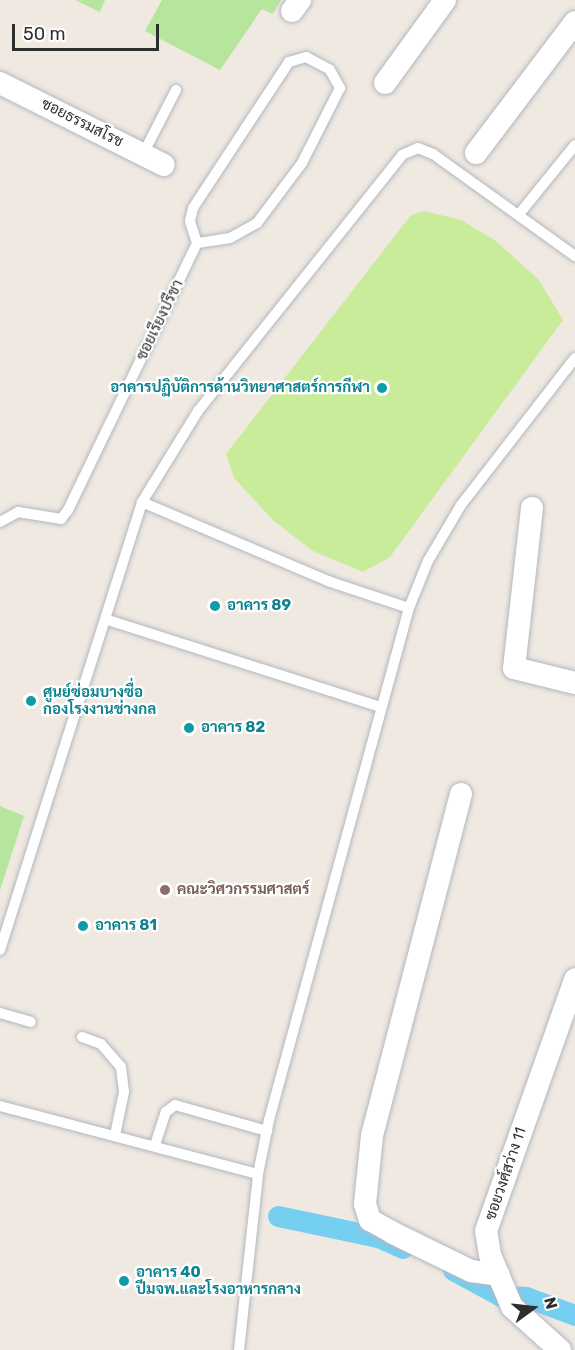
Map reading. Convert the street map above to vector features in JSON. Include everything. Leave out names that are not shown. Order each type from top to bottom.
[{"type":"street","points":[[384,83],[445,0]]},
{"type":"street","points":[[476,153],[575,22]]},
{"type":"street","name":"ซอยธรรมสโรช","points":[[0,83],[164,165]]},
{"type":"street","points":[[532,508],[514,668],[575,683]]},
{"type":"street","points":[[461,794],[372,1136],[364,1204],[370,1220],[506,1291],[560,1350]]},
{"type":"street","name":"ซอยวงศ์สว่าง 11","points":[[506,1291],[486,1231],[575,979]]},
{"type":"lane","points":[[306,57],[330,70],[340,88],[333,108],[302,163],[257,223],[230,238],[197,243],[190,221],[193,208],[289,62],[306,57]]},
{"type":"lane","points":[[143,154],[176,90]]},
{"type":"lane","points":[[520,213],[575,145]]},
{"type":"lane","points":[[0,950],[108,620],[142,502],[198,411],[408,150],[433,154],[520,213],[575,256]]},
{"type":"lane","name":"ซอยเรียงปรีชา","points":[[0,522],[18,512],[61,519],[68,510],[197,243]]},
{"type":"lane","points":[[238,1350],[258,1174],[267,1131],[380,707],[409,608],[428,561],[461,505],[575,358]]},
{"type":"lane","points":[[142,502],[328,581],[409,608]]},
{"type":"lane","points":[[108,620],[380,707]]},
{"type":"lane","points":[[0,1013],[31,1022]]},
{"type":"lane","points":[[82,1037],[101,1044],[121,1066],[124,1092],[115,1135]]},
{"type":"lane","points":[[155,1146],[166,1112],[175,1105],[267,1131]]},
{"type":"lane","points":[[0,1106],[258,1174]]},
{"type":"green space","points":[[75,0],[105,0],[100,12]]},
{"type":"green space","points":[[162,0],[281,0],[273,14],[262,9],[220,70],[145,31]]},
{"type":"green space","name":"อาคารปฏิบัติการด้านวิทยาศาสตร์การกีฬา","points":[[424,211],[461,220],[496,241],[539,280],[563,320],[390,557],[363,572],[313,551],[274,521],[234,478],[226,454],[411,215]]},
{"type":"green space","points":[[0,806],[24,816],[0,890]]},
{"type":"waterway","points":[[278,1216],[378,1237],[403,1248]]},
{"type":"waterway","points":[[453,1270],[501,1296],[526,1297],[575,1315]]},
{"type":"place","name":"อาคารปฏิบัติการด้านวิทยาศาสตร์การกีฬา","points":[[382,388]]},
{"type":"place","name":"อาคาร 89","points":[[215,606]]},
{"type":"place","name":"ศูนย์ซ่อมบางซื่อ กองโรงงานช่างกล","points":[[31,701]]},
{"type":"place","name":"อาคาร 82","points":[[189,728]]},
{"type":"place","name":"คณะวิศวกรรมศาสตร์","points":[[165,890]]},
{"type":"place","name":"อาคาร 81","points":[[83,926]]},
{"type":"place","name":"อาคาร 40 ปีมจพ.และโรงอาหารกลาง","points":[[124,1281]]}]
